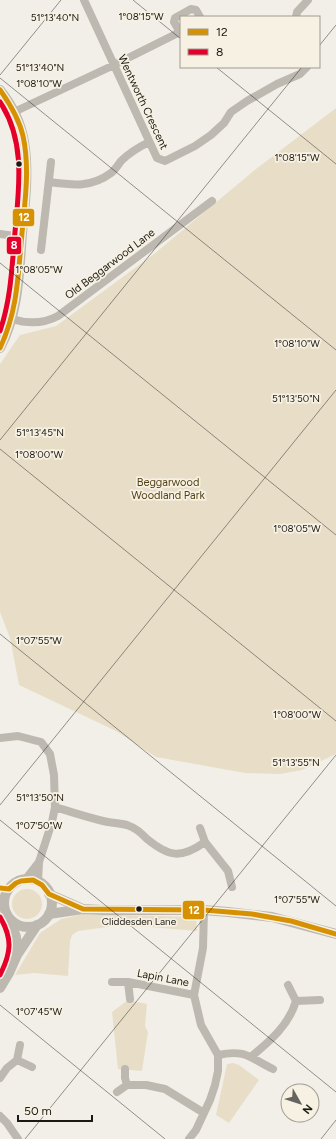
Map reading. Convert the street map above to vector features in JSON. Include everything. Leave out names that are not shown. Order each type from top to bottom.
[{"type":"street","name":"Wentworth Crescent","points":[[84,0],[157,158],[165,161],[195,146],[211,135],[224,123],[232,112],[247,101],[277,84],[300,74],[305,68]]},
{"type":"street","points":[[296,16],[308,0]]},
{"type":"street","points":[[14,112],[180,33],[174,22],[175,18],[191,9],[196,10],[199,16]]},
{"type":"street","points":[[0,90],[14,112],[22,134],[26,154],[22,237],[16,296],[12,320],[0,348]]},
{"type":"street","points":[[49,182],[82,185],[93,182],[112,172],[127,155],[135,149],[150,142]]},
{"type":"street","points":[[41,250],[51,162]]},
{"type":"street","name":"Old Beggarwood Lane","points":[[12,320],[40,323],[58,316],[212,201]]},
{"type":"street","points":[[0,234],[22,237]]},
{"type":"street","points":[[0,738],[18,736],[41,742],[50,754],[54,775],[55,807],[52,822],[39,862],[38,882]]},
{"type":"street","points":[[55,807],[136,828],[163,851],[179,854],[194,850],[205,842]]},
{"type":"street","points":[[200,828],[205,842],[228,871],[232,887]]},
{"type":"street","points":[[25,880],[39,862]]},
{"type":"street","points":[[10,920],[24,927],[37,925],[42,922],[49,914],[51,904],[49,894],[45,887],[33,880],[25,880],[5,888],[2,906],[10,920],[16,937],[17,955]]},
{"type":"street","points":[[49,894],[83,909]]},
{"type":"street","points":[[49,914],[83,909],[204,910],[272,917],[336,934]]},
{"type":"street","name":"Lapin Lane","points":[[204,910],[203,948],[194,995],[201,1025],[218,1055]]},
{"type":"street","points":[[0,988],[17,955],[37,925]]},
{"type":"street","name":"Lapin Lane","points":[[112,982],[128,982],[194,995]]},
{"type":"street","name":"Lapin Lane","points":[[128,982],[130,999]]},
{"type":"street","points":[[252,1056],[287,1022],[293,1012],[296,1001],[288,985]]},
{"type":"street","points":[[296,1001],[320,1000]]},
{"type":"street","points":[[0,1078],[7,1068],[17,1060],[20,1045]]},
{"type":"street","points":[[188,1139],[196,1130],[215,1085],[218,1071],[218,1055],[234,1053],[252,1056],[273,1069]]},
{"type":"street","points":[[17,1060],[32,1067]]},
{"type":"street","points":[[125,1069],[127,1085]]},
{"type":"street","points":[[117,1092],[127,1085],[146,1085],[165,1090],[204,1113]]},
{"type":"street","points":[[0,1116],[18,1139]]},
{"type":"green space","name":"Beggarwood Woodland Park","points":[[336,108],[336,754],[302,770],[280,774],[245,773],[156,757],[116,731],[19,685],[10,638],[0,612],[0,364],[20,335],[56,326],[154,254],[256,169]]},
{"type":"green space","points":[[27,889],[38,893],[42,904],[38,915],[27,919],[16,915],[12,904],[16,893]]},
{"type":"green space","points":[[83,914],[196,917],[197,931],[115,926],[78,931],[72,935],[70,941],[68,976],[34,973],[15,975],[40,933],[61,919]]},
{"type":"green space","points":[[128,1000],[147,1004],[145,1026],[148,1032],[142,1071],[118,1069],[112,1012]]},
{"type":"green space","points":[[233,1063],[239,1065],[259,1080],[229,1123],[216,1115],[227,1064]]},
{"type":"transit line","name":"12","points":[[0,90],[14,112],[23,136],[27,172],[14,306],[6,334],[0,348]]},
{"type":"transit line","name":"8","points":[[0,102],[14,133],[19,165],[18,199],[10,282],[7,307],[0,331]]},
{"type":"transit line","name":"12","points":[[0,888],[9,889],[21,881],[33,880],[42,885],[49,894],[83,909],[204,910],[252,914],[291,921],[336,934]]},
{"type":"transit line","name":"8","points":[[0,917],[9,939],[8,953],[0,975]]},
{"type":"place","name":"Cliddesden Lane","points":[[139,909]]}]
